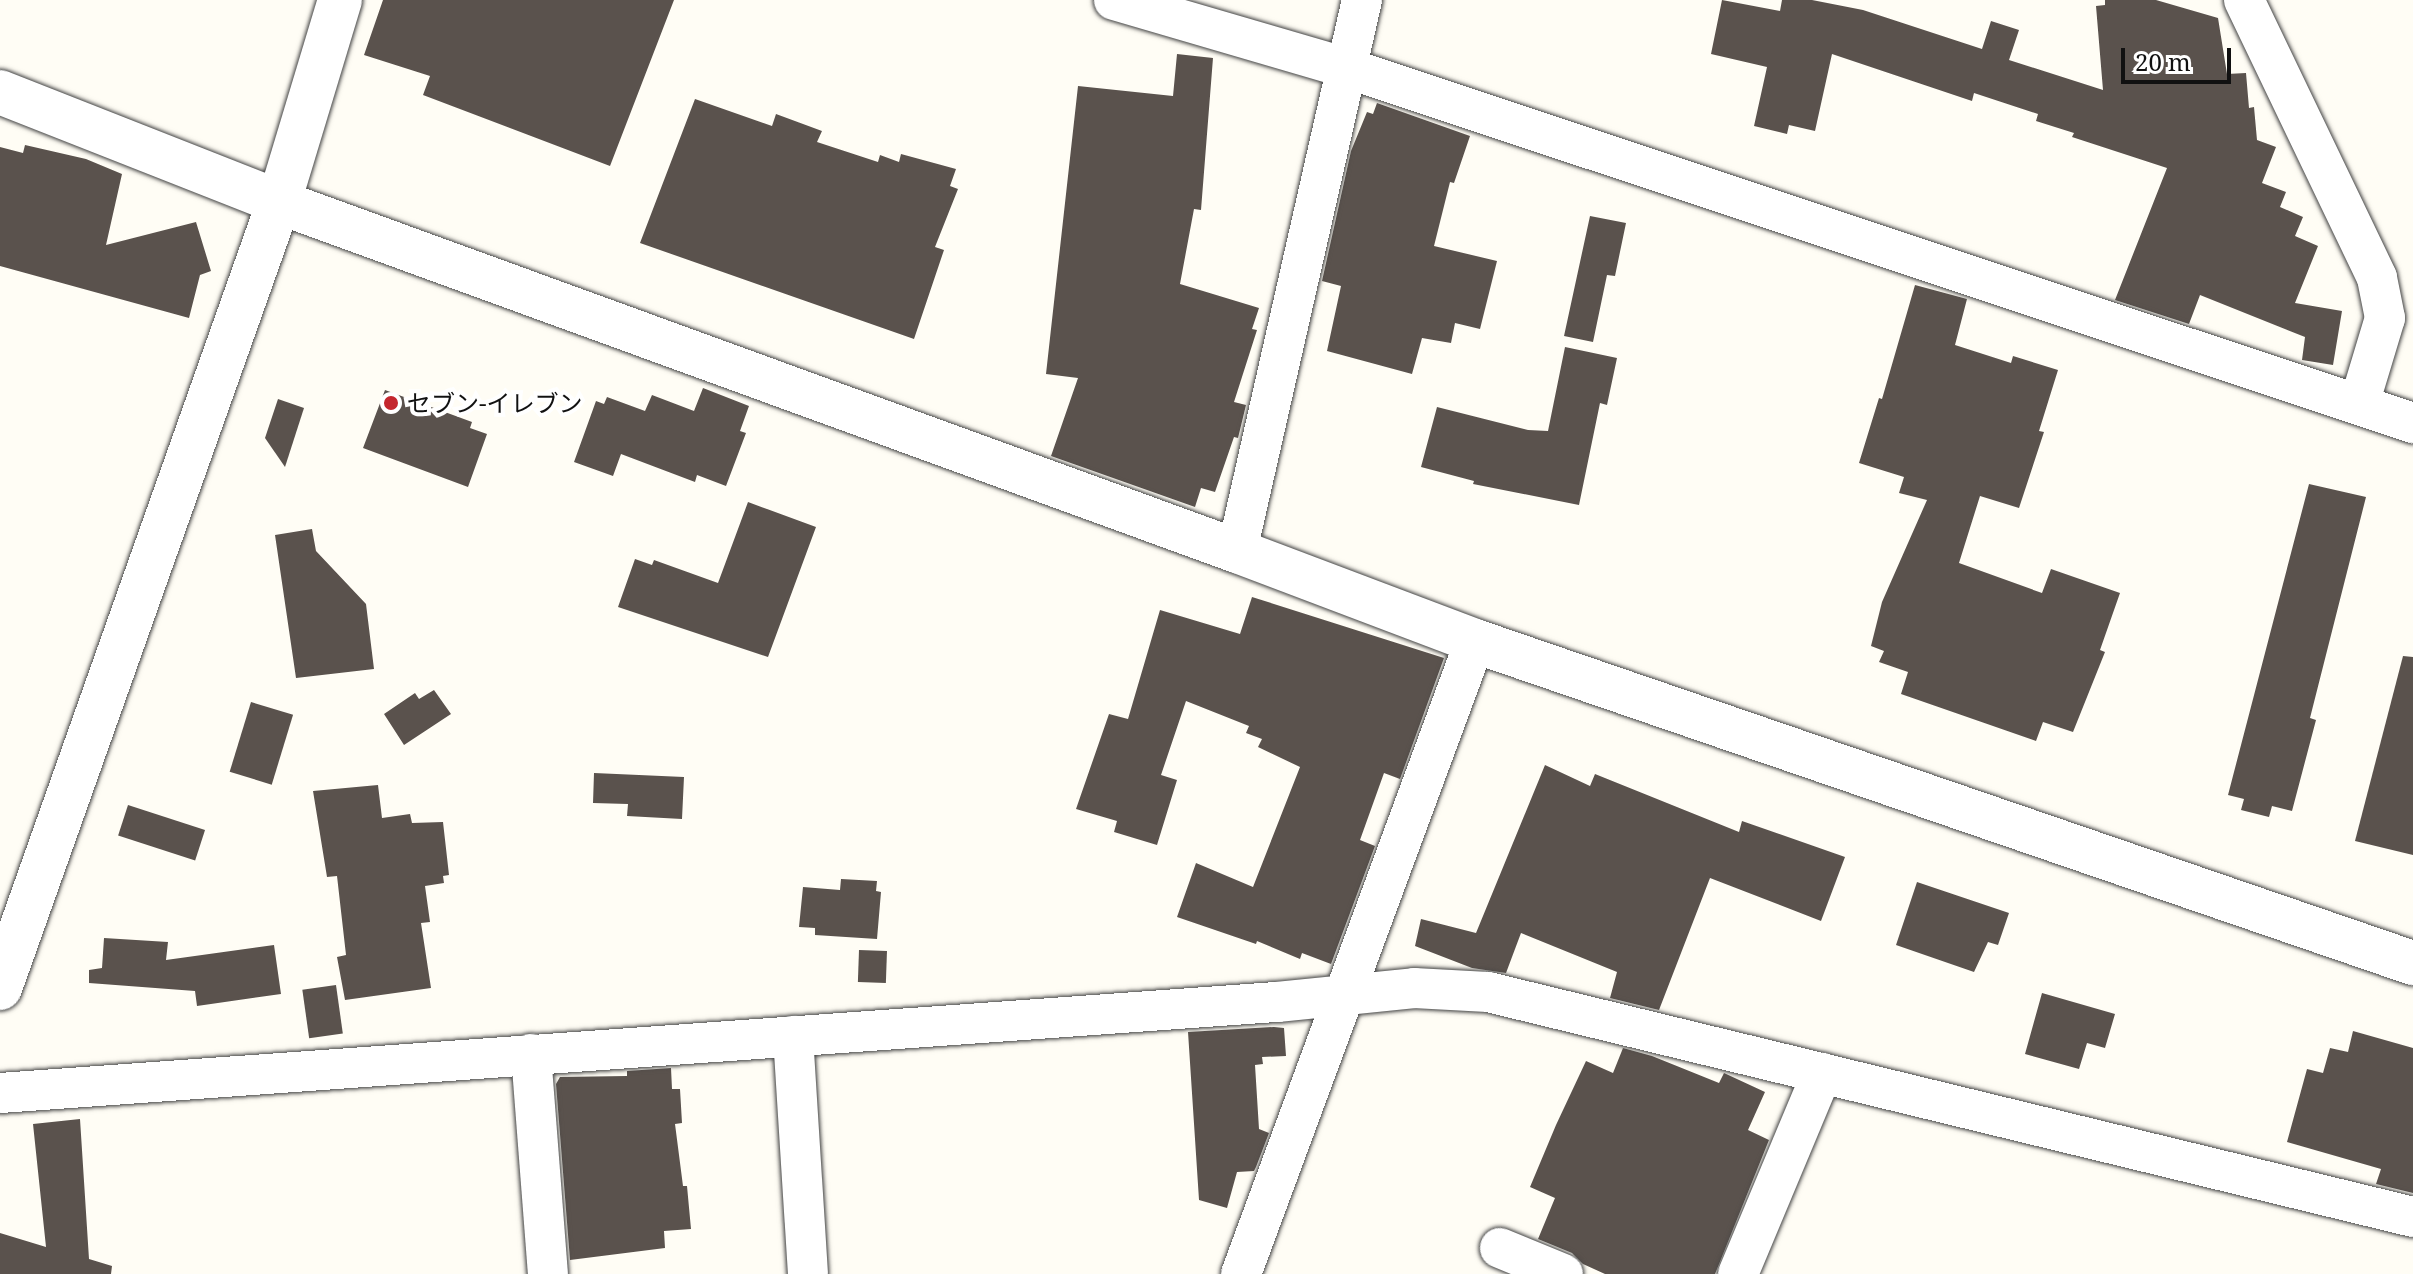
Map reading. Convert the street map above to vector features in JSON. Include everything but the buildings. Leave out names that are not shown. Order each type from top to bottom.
[{"type":"street","points":[[0,988],[279,202],[340,0]]},
{"type":"street","points":[[1114,0],[1347,68],[2413,423]]},
{"type":"street","points":[[1237,551],[1362,0]]},
{"type":"street","points":[[2244,0],[2377,278],[2385,318],[2359,404]]},
{"type":"street","points":[[0,92],[279,202],[1237,551],[1475,641],[2413,963]]},
{"type":"street","points":[[1241,1274],[1475,641]]},
{"type":"street","points":[[0,1093],[1344,996],[1414,988],[1488,992],[2413,1217]]},
{"type":"street","points":[[793,1036],[808,1274]]},
{"type":"street","points":[[531,1054],[548,1274]]},
{"type":"street","points":[[1738,1274],[1822,1073]]},
{"type":"street","points":[[1500,1248],[1563,1274]]},
{"type":"place","name":"セブン-イレブン","points":[[391,403]]}]
